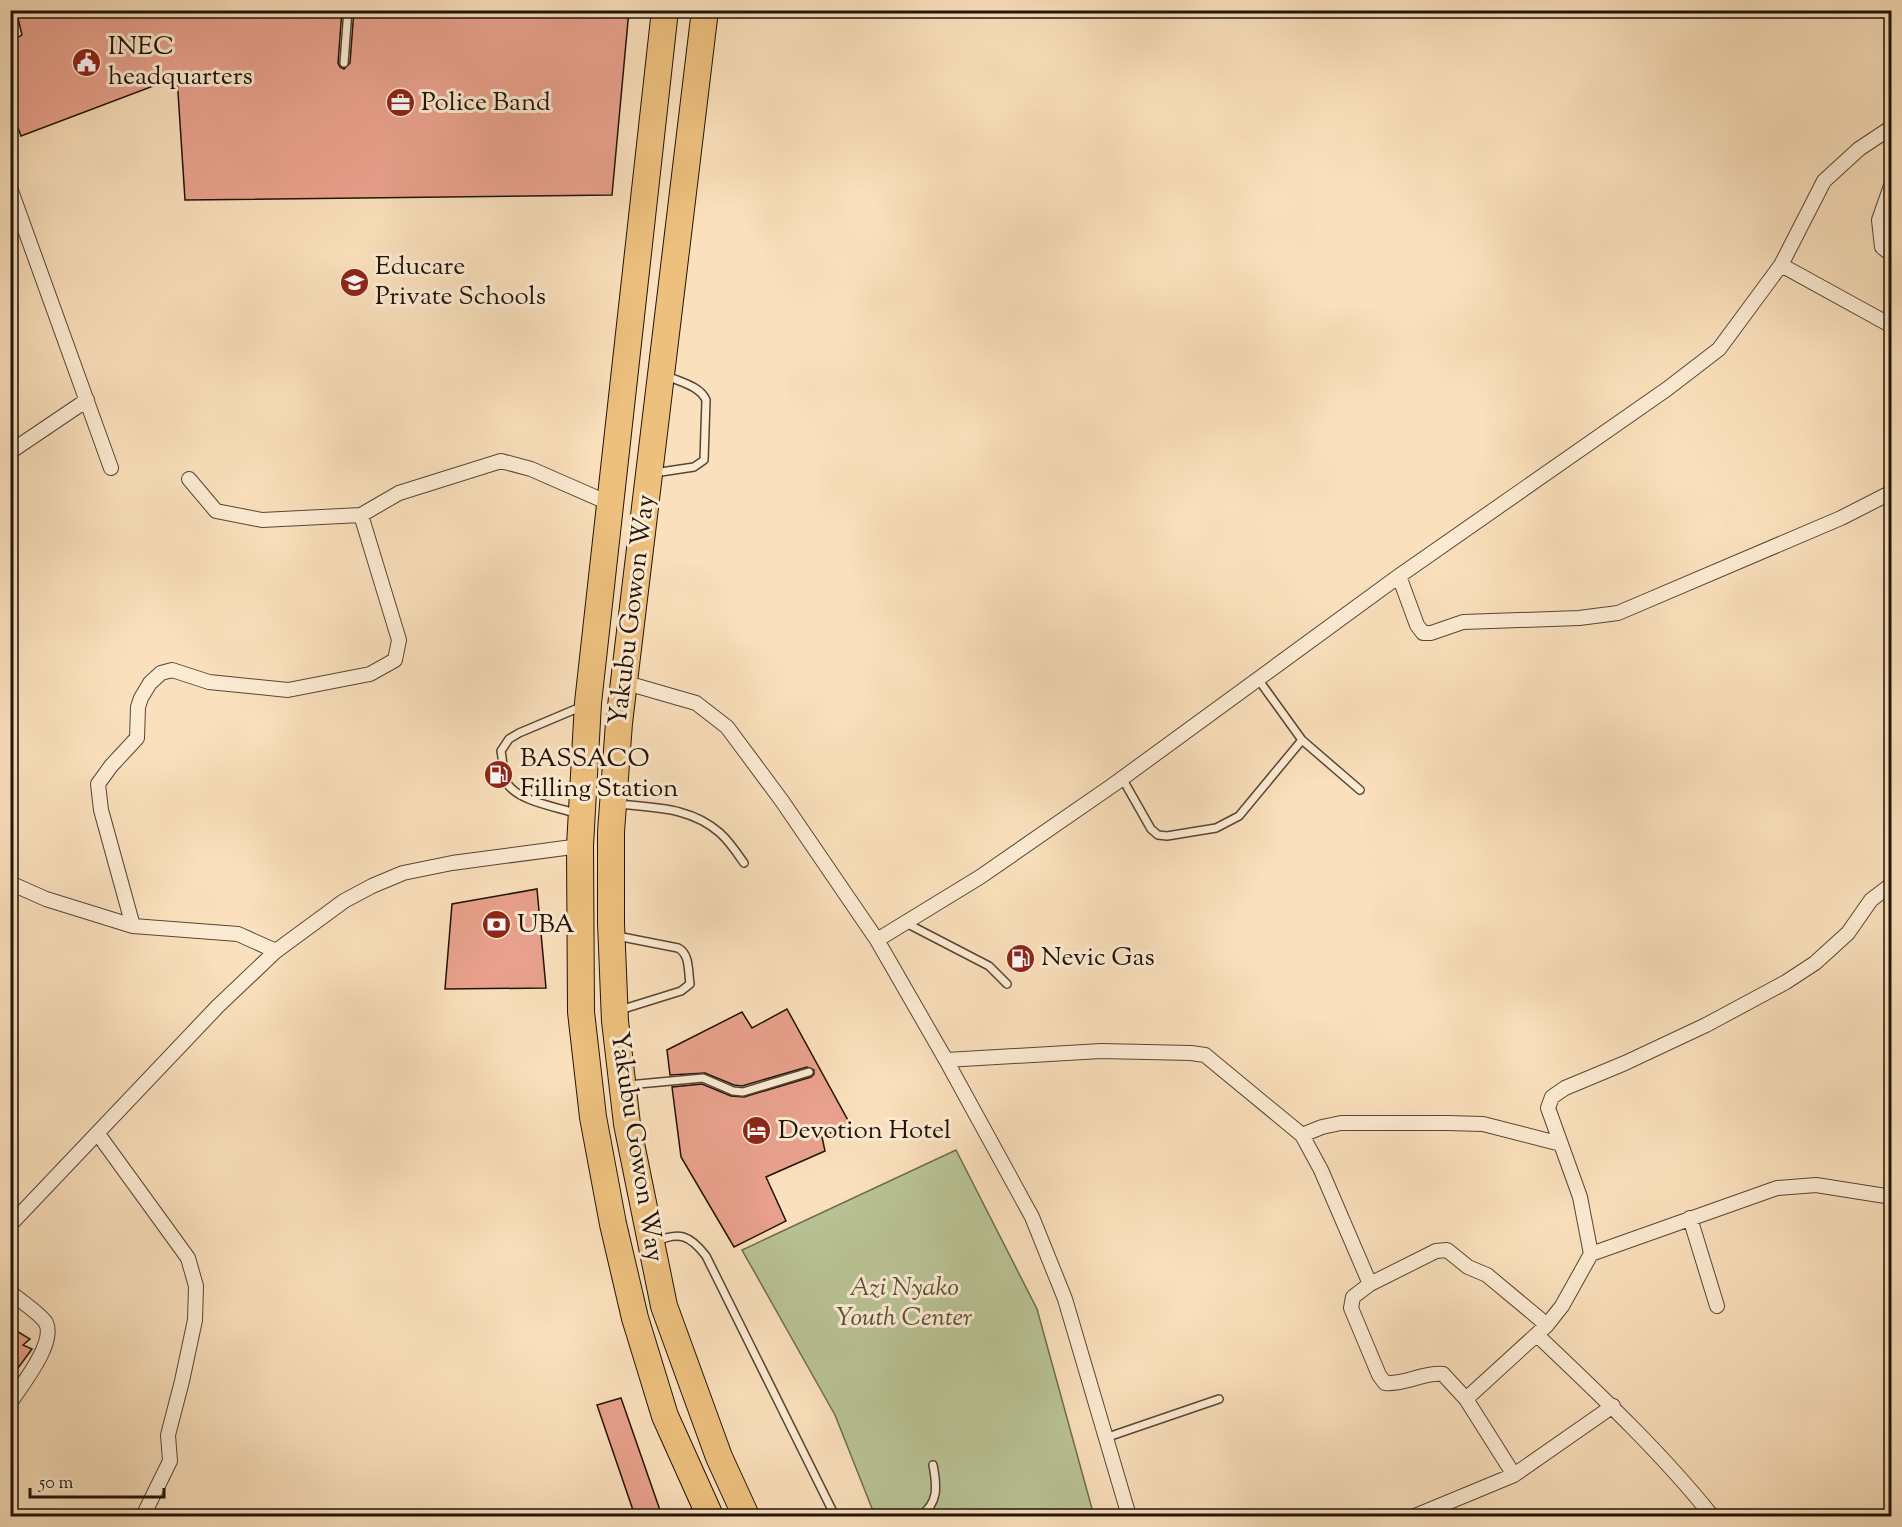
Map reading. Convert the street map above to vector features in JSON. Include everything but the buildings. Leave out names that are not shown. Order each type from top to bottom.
[{"type":"highway","name":"Yakubu Gowon Way","points":[[665,10],[588,704],[580,814],[581,1012],[593,1117],[613,1224],[635,1318],[665,1416],[710,1516]]},
{"type":"highway","name":"Yakubu Gowon Way","points":[[705,10],[623,682],[611,832],[612,936],[615,1012],[627,1124],[664,1306],[719,1457],[746,1516]]},
{"type":"highway","points":[[625,1275],[657,1270]]},
{"type":"street","points":[[877,940],[980,877],[1122,778],[1399,576],[1667,389],[1719,349],[1781,264],[1824,181],[1859,149],[1892,127]]},
{"type":"street","points":[[1892,183],[1879,220],[1882,247],[1892,255]]},
{"type":"street","points":[[10,188],[111,468]]},
{"type":"street","points":[[1781,264],[1892,326]]},
{"type":"street","points":[[10,452],[87,400]]},
{"type":"street","points":[[189,479],[216,511],[262,520],[362,515],[399,494],[501,462],[531,469],[611,504]]},
{"type":"street","points":[[1399,576],[1417,625],[1423,633],[1431,633],[1463,622],[1579,618],[1618,613],[1842,518],[1892,492]]},
{"type":"street","points":[[133,926],[101,810],[98,784],[137,738],[138,706],[141,698],[150,683],[161,673],[172,670],[209,682],[288,690],[370,674],[395,660],[399,640],[362,515]]},
{"type":"street","points":[[623,682],[696,703],[727,727],[782,801],[877,940],[1032,1217],[1065,1299],[1129,1516]]},
{"type":"street","points":[[10,1225],[218,1006],[276,951],[344,901],[403,873],[452,863],[580,846]]},
{"type":"street","points":[[10,883],[46,899],[133,926],[238,934],[276,951]]},
{"type":"street","points":[[1466,1399],[1542,1330],[1562,1306],[1591,1254],[1580,1197],[1548,1108],[1552,1097],[1565,1088],[1706,1025],[1786,982],[1815,963],[1848,933],[1871,900],[1892,884]]},
{"type":"street","points":[[946,1060],[1101,1051],[1205,1055],[1302,1135],[1321,1170],[1370,1284]]},
{"type":"street","points":[[1302,1135],[1341,1123],[1456,1123],[1483,1124],[1561,1144]]},
{"type":"street","points":[[98,1134],[188,1258],[196,1286],[195,1320],[168,1435],[170,1461],[142,1516]]},
{"type":"street","points":[[1591,1254],[1777,1188],[1816,1185],[1892,1197]]},
{"type":"street","points":[[1689,1218],[1718,1306]]},
{"type":"street","points":[[1514,1475],[1466,1399],[1443,1374],[1435,1373],[1395,1384],[1385,1383],[1379,1375],[1351,1308],[1353,1297],[1370,1284],[1436,1251],[1447,1250],[1468,1267],[1487,1275],[1542,1330],[1693,1492],[1712,1516]]},
{"type":"street","points":[[10,1292],[46,1323],[49,1335],[46,1347],[10,1403]]},
{"type":"street","points":[[1415,1516],[1514,1475],[1613,1406]]},
{"type":"lane","points":[[345,63],[348,10]]},
{"type":"lane","points":[[648,474],[694,467],[704,460],[706,400],[703,394],[660,374]]},
{"type":"lane","points":[[1258,679],[1302,740],[1360,790]]},
{"type":"lane","points":[[580,814],[519,796],[506,781],[501,751],[509,739],[519,733],[588,704]]},
{"type":"lane","points":[[1122,778],[1151,829],[1158,835],[1167,836],[1216,828],[1239,816],[1302,740]]},
{"type":"lane","points":[[613,803],[684,812],[694,816],[722,834],[744,863]]},
{"type":"lane","points":[[906,923],[989,966],[1007,984]]},
{"type":"lane","points":[[612,936],[678,948],[683,951],[690,984],[681,991],[615,1012]]},
{"type":"lane","points":[[623,1085],[703,1078],[733,1091],[742,1092],[809,1072]]},
{"type":"lane","points":[[651,1243],[668,1236],[682,1236],[695,1241],[706,1256],[835,1516]]},
{"type":"lane","points":[[1105,1438],[1219,1399]]},
{"type":"lane","points":[[920,1516],[932,1506],[938,1488],[933,1465]]},
{"type":"green space","name":"Azi Nyako Youth Center","points":[[956,1150],[1037,1309],[1094,1516],[875,1516],[835,1415],[742,1250]]},
{"type":"place","name":"INEC headquarters","points":[[87,62]]},
{"type":"place","name":"Police Band","points":[[400,103]]},
{"type":"place","name":"Educare Private Schools","points":[[354,282]]},
{"type":"place","name":"BASSACO Filling Station","points":[[499,774]]},
{"type":"place","name":"UBA","points":[[496,925]]},
{"type":"place","name":"Nevic Gas","points":[[1020,958]]},
{"type":"place","name":"Devotion Hotel","points":[[757,1131]]}]
